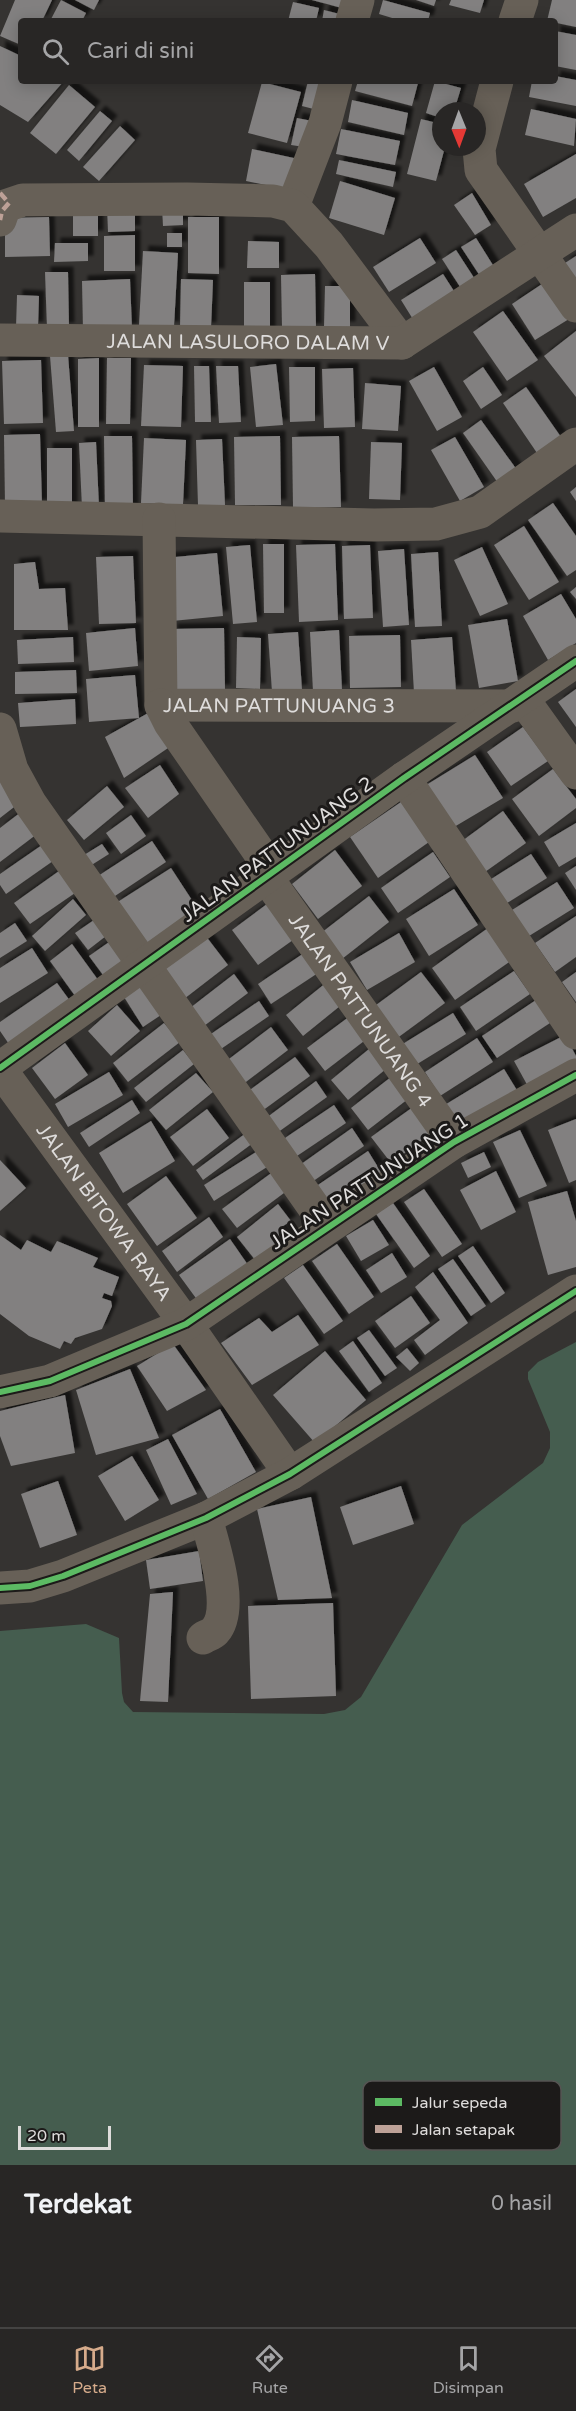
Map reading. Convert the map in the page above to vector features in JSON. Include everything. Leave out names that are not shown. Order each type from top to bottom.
[{"type":"street","points":[[353,18],[358,0]]},
{"type":"street","points":[[516,18],[522,0]]},
{"type":"street","points":[[293,206],[325,123],[335,84]]},
{"type":"street","points":[[496,84],[479,149],[481,170],[576,306]]},
{"type":"street","points":[[3,206],[23,200],[187,199],[273,201],[293,206],[329,245],[402,343]]},
{"type":"street","name":"JALAN LASULORO DALAM V","points":[[0,340],[402,343],[576,230]]},
{"type":"street","points":[[0,516],[374,525],[436,524],[480,512],[576,444]]},
{"type":"street","name":"JALAN PATTUNUANG 3","points":[[159,519],[161,705],[518,702]]},
{"type":"street","name":"JALAN PATTUNUANG 2","points":[[0,1068],[405,778],[576,661]]},
{"type":"street","points":[[518,702],[576,773]]},
{"type":"street","name":"JALAN PATTUNUANG 4","points":[[161,705],[170,723],[270,875],[454,1142]]},
{"type":"street","points":[[0,729],[12,770],[30,803],[327,1226]]},
{"type":"street","points":[[405,778],[576,1033]]},
{"type":"street","name":"JALAN BITOWA RAYA","points":[[0,1068],[186,1324],[290,1474]]},
{"type":"street","name":"JALAN PATTUNUANG 1","points":[[0,1392],[50,1381],[186,1324],[327,1226],[454,1142],[576,1075]]},
{"type":"street","points":[[0,1588],[30,1586],[63,1576],[206,1518],[290,1474],[576,1291]]},
{"type":"street","points":[[203,1638],[215,1631],[222,1617],[223,1605],[218,1566],[206,1518]]},
{"type":"green space","points":[[576,1342],[576,2165],[0,2165],[0,1631],[86,1624],[119,1638],[122,1693],[124,1702],[133,1712],[324,1714],[345,1710],[361,1697],[462,1525],[543,1463],[550,1448],[550,1432],[528,1379],[528,1372],[538,1362]]},
{"type":"building","points":[[15,0],[52,0],[43,18],[18,18],[18,44],[0,36]]},
{"type":"building","points":[[61,0],[86,13],[84,18],[52,18]]},
{"type":"building","points":[[75,0],[99,0],[94,10]]},
{"type":"building","points":[[312,0],[356,0],[353,11]]},
{"type":"building","points":[[383,0],[430,13],[429,18],[392,18],[379,14]]},
{"type":"building","points":[[416,0],[436,0],[434,6]]},
{"type":"building","points":[[451,0],[484,0],[480,13],[449,5]]},
{"type":"building","points":[[552,0],[576,0],[576,27],[558,23],[558,18],[548,18]]},
{"type":"building","points":[[293,2],[319,8],[317,18],[289,18]]},
{"type":"building","points":[[324,10],[347,16],[347,18],[323,18]]},
{"type":"building","points":[[558,32],[576,35],[576,70],[558,67]]},
{"type":"building","points":[[0,46],[18,55],[18,84],[61,84],[28,122],[0,105]]},
{"type":"building","points":[[558,77],[576,80],[576,106],[529,97],[531,84],[558,84]]},
{"type":"building","points":[[261,84],[301,92],[287,143],[248,133]]},
{"type":"building","points":[[307,84],[332,84],[325,112],[302,106]]},
{"type":"building","points":[[357,84],[418,84],[412,106],[355,91]]},
{"type":"building","points":[[434,84],[461,88],[457,102],[432,102],[432,115],[426,113]]},
{"type":"building","points":[[69,85],[95,107],[56,154],[30,133]]},
{"type":"building","points":[[352,100],[408,113],[404,135],[348,122]]},
{"type":"building","points":[[531,109],[576,119],[574,146],[525,135]]},
{"type":"building","points":[[100,111],[112,121],[79,161],[67,150]]},
{"type":"building","points":[[297,118],[317,122],[311,148],[291,145]]},
{"type":"building","points":[[421,119],[432,122],[432,156],[443,156],[436,181],[407,174]]},
{"type":"building","points":[[120,126],[135,140],[99,181],[83,167]]},
{"type":"building","points":[[341,129],[400,141],[395,165],[336,154]]},
{"type":"building","points":[[252,149],[303,160],[296,191],[246,181]]},
{"type":"building","points":[[576,154],[576,198],[543,217],[524,184]]},
{"type":"building","points":[[339,160],[396,172],[393,187],[336,174]]},
{"type":"building","points":[[340,181],[395,198],[384,235],[329,218]]},
{"type":"building","points":[[472,193],[491,225],[475,235],[454,205]]},
{"type":"building","points":[[73,207],[98,207],[98,236],[73,236]]},
{"type":"building","points":[[107,207],[135,207],[135,231],[108,232]]},
{"type":"building","points":[[183,207],[183,225],[163,226],[162,208]]},
{"type":"building","points":[[49,217],[50,256],[5,257],[5,218]]},
{"type":"building","points":[[188,217],[219,217],[219,274],[188,273]]},
{"type":"building","points":[[167,233],[182,233],[182,247],[167,247]]},
{"type":"building","points":[[135,235],[135,271],[104,271],[104,236]]},
{"type":"building","points":[[420,238],[436,263],[389,292],[373,267]]},
{"type":"building","points":[[476,238],[496,270],[482,279],[461,247]]},
{"type":"building","points":[[248,241],[279,242],[279,268],[247,268]]},
{"type":"building","points":[[55,243],[88,243],[88,261],[54,262]]},
{"type":"building","points":[[456,250],[480,287],[466,296],[442,259]]},
{"type":"building","points":[[143,251],[178,253],[174,327],[139,325]]},
{"type":"building","points":[[576,256],[576,280],[565,263]]},
{"type":"building","points":[[45,272],[68,272],[69,328],[47,329]]},
{"type":"building","points":[[315,274],[316,329],[282,329],[281,275]]},
{"type":"building","points":[[443,274],[461,302],[419,329],[401,300]]},
{"type":"building","points":[[130,279],[132,329],[83,331],[82,281]]},
{"type":"building","points":[[181,279],[213,280],[211,328],[180,327]]},
{"type":"building","points":[[244,282],[270,282],[270,333],[244,333]]},
{"type":"building","points":[[545,282],[569,319],[535,340],[512,304]]},
{"type":"building","points":[[325,286],[350,286],[350,327],[324,327]]},
{"type":"building","points":[[17,295],[39,296],[38,327],[16,327]]},
{"type":"building","points":[[503,311],[538,360],[507,381],[473,332]]},
{"type":"building","points":[[576,331],[576,397],[544,356]]},
{"type":"building","points":[[68,355],[74,431],[56,432],[50,356]]},
{"type":"building","points":[[99,358],[99,427],[78,427],[78,359]]},
{"type":"building","points":[[107,358],[131,358],[130,424],[106,424]]},
{"type":"building","points":[[41,360],[43,423],[4,424],[2,361]]},
{"type":"building","points":[[276,364],[283,425],[256,427],[250,367]]},
{"type":"building","points":[[144,365],[183,366],[181,427],[141,426]]},
{"type":"building","points":[[194,366],[209,366],[211,422],[195,422]]},
{"type":"building","points":[[216,366],[238,366],[241,422],[219,423]]},
{"type":"building","points":[[289,367],[315,367],[315,421],[290,422]]},
{"type":"building","points":[[434,367],[462,417],[437,431],[409,381]]},
{"type":"building","points":[[483,367],[502,395],[481,409],[463,381]]},
{"type":"building","points":[[353,368],[355,427],[324,428],[322,369]]},
{"type":"building","points":[[365,383],[401,386],[398,431],[362,429]]},
{"type":"building","points":[[526,387],[561,437],[537,453],[503,403]]},
{"type":"building","points":[[481,420],[517,470],[498,483],[463,433]]},
{"type":"building","points":[[40,434],[42,505],[5,506],[4,435]]},
{"type":"building","points":[[104,436],[132,436],[133,510],[105,511]]},
{"type":"building","points":[[280,436],[281,505],[235,505],[234,437]]},
{"type":"building","points":[[339,436],[341,507],[293,508],[292,437]]},
{"type":"building","points":[[455,437],[484,487],[460,501],[431,450]]},
{"type":"building","points":[[144,438],[186,440],[183,505],[141,503]]},
{"type":"building","points":[[222,439],[225,505],[198,506],[196,440]]},
{"type":"building","points":[[96,442],[99,507],[82,508],[79,443]]},
{"type":"building","points":[[371,442],[402,443],[400,500],[369,499]]},
{"type":"building","points":[[47,448],[72,448],[72,510],[47,511]]},
{"type":"building","points":[[576,487],[576,501],[570,492]]},
{"type":"building","points":[[553,503],[576,536],[576,570],[567,576],[528,520]]},
{"type":"building","points":[[524,526],[559,582],[529,600],[494,545]]},
{"type":"building","points":[[263,544],[284,544],[284,613],[264,613]]},
{"type":"building","points":[[335,544],[338,620],[299,622],[296,545]]},
{"type":"building","points":[[250,545],[257,622],[233,624],[226,547]]},
{"type":"building","points":[[370,545],[373,618],[344,619],[342,546]]},
{"type":"building","points":[[482,547],[508,604],[480,616],[454,560]]},
{"type":"building","points":[[404,549],[409,625],[383,627],[378,551]]},
{"type":"building","points":[[438,552],[442,626],[415,627],[411,554]]},
{"type":"building","points":[[217,553],[223,616],[172,621],[165,558]]},
{"type":"building","points":[[133,556],[136,623],[99,624],[96,557]]},
{"type":"building","points":[[35,562],[39,589],[65,588],[68,630],[14,630],[14,564]]},
{"type":"building","points":[[576,587],[576,599],[570,592]]},
{"type":"building","points":[[561,594],[576,619],[576,643],[548,660],[523,616]]},
{"type":"building","points":[[507,619],[518,681],[479,688],[468,625]]},
{"type":"building","points":[[135,628],[138,666],[89,671],[86,633]]},
{"type":"building","points":[[224,628],[225,690],[173,691],[172,629]]},
{"type":"building","points":[[339,630],[342,690],[313,692],[310,632]]},
{"type":"building","points":[[298,632],[302,690],[272,692],[268,634]]},
{"type":"building","points":[[400,635],[401,687],[350,688],[349,636]]},
{"type":"building","points":[[73,637],[74,662],[18,664],[17,640]]},
{"type":"building","points":[[237,637],[261,638],[260,689],[236,688]]},
{"type":"building","points":[[452,637],[456,691],[414,693],[411,640]]},
{"type":"building","points":[[76,670],[77,693],[15,694],[15,672]]},
{"type":"building","points":[[135,675],[139,718],[89,722],[86,679]]},
{"type":"building","points":[[576,689],[576,727],[558,702]]},
{"type":"building","points":[[75,699],[76,724],[20,727],[18,703]]},
{"type":"building","points":[[150,712],[171,746],[124,778],[105,737]]},
{"type":"building","points":[[523,727],[548,761],[511,786],[487,752]]},
{"type":"building","points":[[475,755],[503,798],[449,830],[423,787]]},
{"type":"building","points":[[160,765],[179,794],[148,818],[125,788]]},
{"type":"building","points":[[553,769],[576,799],[576,808],[539,836],[512,799]]},
{"type":"building","points":[[0,780],[18,804],[0,818]]},
{"type":"building","points":[[107,786],[124,807],[84,840],[67,820]]},
{"type":"building","points":[[401,802],[429,842],[378,878],[350,837]]},
{"type":"building","points":[[503,811],[526,843],[485,872],[462,841]]},
{"type":"building","points":[[21,812],[37,834],[0,862],[0,828]]},
{"type":"building","points":[[131,815],[146,836],[121,854],[106,833]]},
{"type":"building","points":[[576,823],[576,857],[559,867],[544,842]]},
{"type":"building","points":[[152,841],[166,862],[112,898],[98,876]]},
{"type":"building","points":[[102,844],[109,854],[90,866],[84,855]]},
{"type":"building","points":[[42,845],[53,861],[6,894],[0,885],[0,874]]},
{"type":"building","points":[[335,850],[362,886],[318,919],[292,884]]},
{"type":"building","points":[[433,852],[450,877],[398,913],[381,888]]},
{"type":"building","points":[[531,854],[547,878],[504,905],[488,881]]},
{"type":"building","points":[[576,866],[576,890],[565,873]]},
{"type":"building","points":[[171,868],[201,914],[145,949],[116,903]]},
{"type":"building","points":[[59,871],[75,893],[30,924],[14,903]]},
{"type":"building","points":[[557,882],[574,908],[529,936],[512,910]]},
{"type":"building","points":[[454,889],[478,925],[429,956],[406,919]]},
{"type":"building","points":[[369,896],[389,922],[342,959],[321,933]]},
{"type":"building","points":[[73,899],[86,915],[45,951],[32,936]]},
{"type":"building","points":[[267,904],[293,940],[258,965],[232,930]]},
{"type":"building","points":[[576,916],[576,957],[555,972],[535,943]]},
{"type":"building","points":[[94,920],[106,936],[88,950],[75,933]]},
{"type":"building","points":[[15,923],[27,941],[0,958],[0,933]]},
{"type":"building","points":[[488,928],[512,960],[455,1000],[432,968]]},
{"type":"building","points":[[399,933],[415,962],[367,990],[350,962]]},
{"type":"building","points":[[205,935],[228,965],[184,999],[161,969]]},
{"type":"building","points":[[112,940],[129,964],[106,979],[89,956]]},
{"type":"building","points":[[72,944],[101,984],[78,1000],[50,961]]},
{"type":"building","points":[[32,948],[48,973],[0,1003],[0,968]]},
{"type":"building","points":[[307,951],[321,971],[271,1004],[258,984]]},
{"type":"building","points":[[514,971],[530,994],[476,1031],[460,1007]]},
{"type":"building","points":[[421,972],[445,1003],[396,1039],[372,1008]]},
{"type":"building","points":[[576,972],[576,1002],[562,982]]},
{"type":"building","points":[[234,974],[248,993],[204,1026],[190,1008]]},
{"type":"building","points":[[327,982],[345,1002],[303,1036],[286,1015]]},
{"type":"building","points":[[57,983],[73,1005],[11,1047],[0,1031],[0,1022]]},
{"type":"building","points":[[141,986],[161,1015],[143,1027],[124,997]]},
{"type":"building","points":[[536,1000],[550,1023],[497,1058],[482,1036]]},
{"type":"building","points":[[259,1001],[269,1016],[218,1051],[208,1036]]},
{"type":"building","points":[[117,1005],[140,1031],[111,1056],[88,1031]]},
{"type":"building","points":[[453,1013],[466,1034],[414,1066],[401,1045]]},
{"type":"building","points":[[350,1016],[368,1038],[325,1071],[307,1048]]},
{"type":"building","points":[[164,1023],[180,1042],[128,1082],[113,1063]]},
{"type":"building","points":[[271,1027],[288,1050],[242,1085],[225,1062]]},
{"type":"building","points":[[565,1035],[576,1056],[576,1065],[530,1090],[514,1061]]},
{"type":"building","points":[[477,1038],[493,1062],[440,1096],[425,1072]]},
{"type":"building","points":[[65,1043],[88,1075],[55,1099],[32,1068]]},
{"type":"building","points":[[369,1049],[386,1069],[348,1100],[331,1080]]},
{"type":"building","points":[[183,1050],[194,1064],[146,1102],[134,1088]]},
{"type":"building","points":[[295,1057],[310,1076],[262,1111],[247,1092]]},
{"type":"building","points":[[504,1069],[518,1092],[457,1129],[443,1106]]},
{"type":"building","points":[[109,1072],[123,1095],[68,1127],[55,1104]]},
{"type":"building","points":[[196,1073],[213,1092],[166,1130],[149,1110]]},
{"type":"building","points":[[391,1077],[408,1099],[368,1130],[351,1108]]},
{"type":"building","points":[[316,1081],[327,1097],[277,1133],[266,1118]]},
{"type":"building","points":[[132,1100],[140,1113],[89,1147],[80,1133]]},
{"type":"building","points":[[334,1105],[346,1123],[294,1158],[282,1140]]},
{"type":"building","points":[[413,1107],[432,1133],[391,1163],[371,1137]]},
{"type":"building","points":[[207,1109],[229,1138],[193,1166],[170,1137]]},
{"type":"building","points":[[576,1119],[576,1180],[569,1183],[548,1130]]},
{"type":"building","points":[[151,1121],[175,1161],[123,1193],[99,1153]]},
{"type":"building","points":[[352,1128],[364,1146],[309,1184],[297,1167]]},
{"type":"building","points":[[520,1130],[547,1186],[519,1198],[493,1142]]},
{"type":"building","points":[[246,1133],[253,1143],[203,1180],[196,1170]]},
{"type":"building","points":[[368,1151],[381,1172],[326,1209],[312,1189]]},
{"type":"building","points":[[256,1152],[267,1167],[214,1201],[204,1185]]},
{"type":"building","points":[[484,1152],[491,1167],[468,1178],[461,1163]]},
{"type":"building","points":[[0,1160],[26,1188],[0,1211]]},
{"type":"building","points":[[274,1171],[288,1190],[237,1228],[222,1209]]},
{"type":"building","points":[[496,1171],[516,1212],[481,1230],[460,1190]]},
{"type":"building","points":[[166,1176],[197,1218],[157,1246],[127,1204]]},
{"type":"building","points":[[424,1189],[462,1244],[442,1257],[404,1202]]},
{"type":"building","points":[[567,1191],[576,1221],[576,1267],[548,1275],[528,1202]]},
{"type":"building","points":[[393,1203],[430,1256],[414,1268],[376,1214]]},
{"type":"building","points":[[278,1204],[291,1221],[280,1228],[287,1239],[256,1261],[237,1237]]},
{"type":"building","points":[[209,1217],[223,1237],[177,1272],[162,1251]]},
{"type":"building","points":[[373,1220],[389,1245],[361,1261],[346,1236]]},
{"type":"building","points":[[0,1235],[21,1250],[27,1240],[51,1252],[57,1241],[98,1258],[93,1267],[119,1277],[112,1296],[104,1293],[102,1298],[111,1301],[112,1306],[102,1329],[75,1338],[71,1344],[64,1341],[60,1349],[29,1336],[0,1314]]},
{"type":"building","points":[[230,1239],[248,1265],[198,1301],[179,1275]]},
{"type":"building","points":[[337,1244],[374,1297],[349,1314],[312,1261]]},
{"type":"building","points":[[473,1246],[505,1293],[491,1303],[458,1256]]},
{"type":"building","points":[[392,1253],[407,1277],[381,1293],[366,1270]]},
{"type":"building","points":[[453,1259],[486,1306],[471,1316],[438,1269]]},
{"type":"building","points":[[303,1265],[343,1321],[324,1334],[284,1278]]},
{"type":"building","points":[[433,1272],[468,1323],[425,1355],[414,1340],[440,1320],[415,1287]]},
{"type":"building","points":[[411,1296],[430,1323],[395,1348],[375,1321]]},
{"type":"building","points":[[298,1315],[319,1345],[252,1385],[221,1343],[259,1318],[272,1332]]},
{"type":"building","points":[[369,1330],[397,1368],[385,1376],[357,1338]]},
{"type":"building","points":[[353,1341],[382,1383],[369,1392],[339,1351]]},
{"type":"building","points":[[173,1344],[206,1390],[167,1411],[137,1366]]},
{"type":"building","points":[[407,1348],[419,1363],[410,1371],[396,1357]]},
{"type":"building","points":[[325,1351],[366,1400],[315,1443],[273,1395]]},
{"type":"building","points":[[130,1369],[159,1438],[96,1455],[76,1390]]},
{"type":"building","points":[[65,1395],[75,1453],[11,1466],[0,1436],[0,1411]]},
{"type":"building","points":[[220,1409],[256,1472],[208,1499],[172,1435]]},
{"type":"building","points":[[168,1439],[197,1494],[171,1505],[146,1450]]},
{"type":"building","points":[[132,1456],[159,1500],[125,1521],[98,1476]]},
{"type":"building","points":[[58,1481],[77,1535],[40,1548],[21,1494]]},
{"type":"building","points":[[401,1486],[414,1524],[353,1545],[340,1507]]},
{"type":"building","points":[[311,1497],[332,1598],[278,1600],[257,1509]]},
{"type":"building","points":[[199,1551],[203,1581],[150,1589],[146,1560]]},
{"type":"building","points":[[173,1592],[168,1702],[140,1701],[150,1594]]},
{"type":"building","points":[[333,1603],[336,1696],[251,1699],[248,1606]]},
{"type":"marked path","points":[[0,193],[9,203],[2,211],[0,220]]},
{"type":"cycle path","points":[[0,1068],[404,778],[576,661]]},
{"type":"cycle path","points":[[0,1392],[50,1381],[186,1324],[454,1142],[576,1075]]},
{"type":"cycle path","points":[[0,1588],[30,1586],[63,1576],[206,1518],[290,1474],[576,1291]]}]
